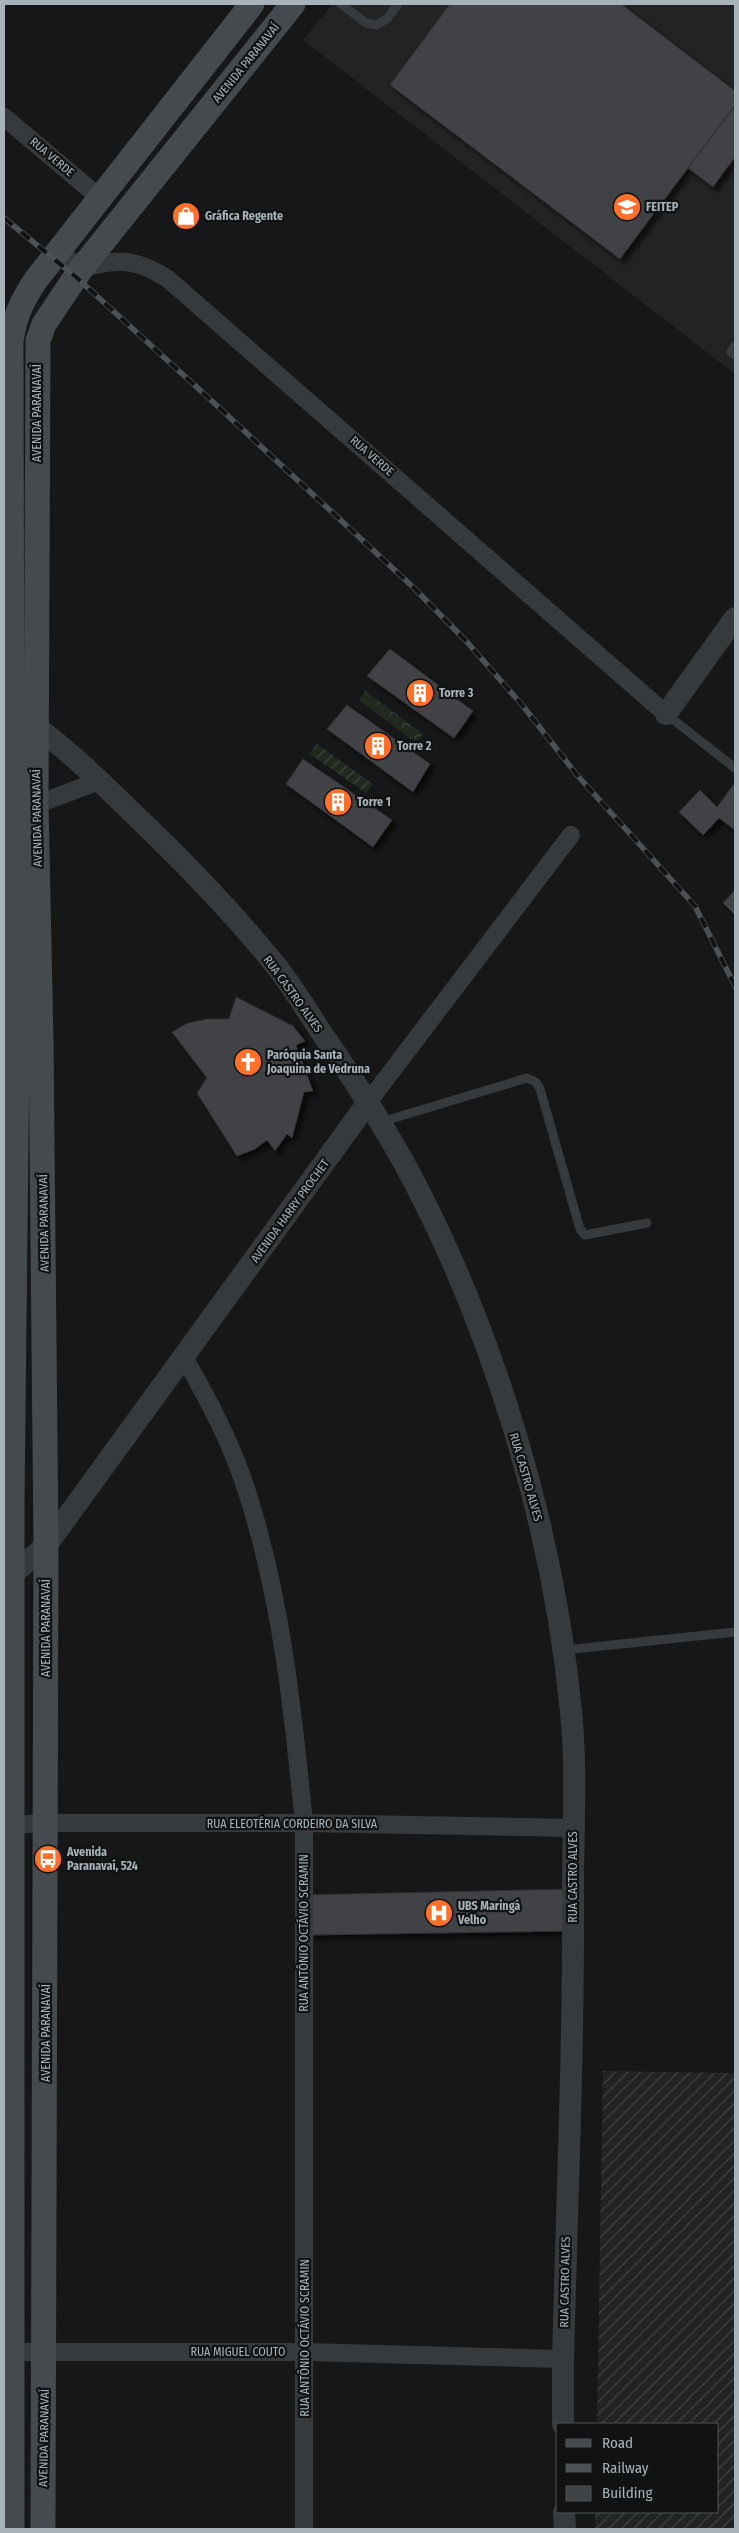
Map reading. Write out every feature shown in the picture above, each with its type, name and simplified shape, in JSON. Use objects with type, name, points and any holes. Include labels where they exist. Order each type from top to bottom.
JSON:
[{"type":"main road","name":"AVENIDA PARANAVAÍ","points":[[12,2529],[8,2352],[11,1825],[8,1578],[10,1052],[8,706],[11,342],[13,322],[19,306],[35,280],[59,252],[252,4]]},
{"type":"main road","name":"AVENIDA PARANAVAÍ","points":[[43,2529],[46,1546],[41,1040],[35,726],[38,341],[44,324],[81,269],[294,4]]},
{"type":"street","name":"RUA VERDE","points":[[4,117],[100,198]]},
{"type":"street","points":[[59,252],[81,269]]},
{"type":"street","name":"RUA VERDE","points":[[81,269],[113,260],[129,262],[154,270],[168,279],[666,714]]},
{"type":"street","points":[[666,714],[735,618]]},
{"type":"street","name":"RUA CASTRO ALVES","points":[[8,706],[35,726],[99,781],[178,856],[273,963],[369,1101],[440,1234],[478,1327],[536,1506],[558,1603],[572,1716],[573,1947],[563,2359],[564,2423]]},
{"type":"street","points":[[8,815],[99,781]]},
{"type":"street","name":"AVENIDA HARRY PROCHET","points":[[8,1578],[46,1546],[369,1101],[571,836]]},
{"type":"street","points":[[10,1052],[41,1040]]},
{"type":"street","points":[[9,1303],[44,1304]]},
{"type":"street","name":"RUA ANTÔNIO OCTÁVIO SCRAMIN","points":[[184,1357],[214,1409],[248,1493],[275,1594],[293,1707],[304,1823],[304,2529]]},
{"type":"street","name":"RUA ELEOTÉRIA CORDEIRO DA SILVA","points":[[11,1825],[45,1823],[304,1823],[573,1828]]},
{"type":"street","name":"RUA MIGUEL COUTO","points":[[8,2352],[305,2352],[563,2359]]},
{"type":"street","points":[[564,2513],[565,2529]]},
{"type":"lane","points":[[341,4],[366,23],[376,25],[387,19],[398,4]]},
{"type":"lane","points":[[735,346],[731,352],[735,355]]},
{"type":"lane","points":[[666,714],[735,768]]},
{"type":"lane","points":[[381,1122],[527,1078],[536,1082],[540,1088],[580,1229],[585,1235],[647,1223]]},
{"type":"lane","points":[[563,1650],[735,1632]]},
{"type":"shaded area","name":"FEITEP","points":[[333,4],[735,4],[735,374],[303,40]]},
{"type":"shaded area","points":[[603,2071],[735,2073],[735,2529],[595,2529],[595,2513],[719,2513],[719,2423],[597,2423]]},
{"type":"green space","points":[[366,691],[423,734],[416,743],[359,700]]},
{"type":"green space","points":[[317,744],[373,784],[366,793],[310,754]]},
{"type":"building","points":[[450,4],[621,4],[735,91],[735,105],[620,259],[390,85]]},
{"type":"building","points":[[734,107],[735,157],[713,187],[688,168]]},
{"type":"building","name":"Torre 3","points":[[390,649],[473,711],[454,738],[367,676]]},
{"type":"building","name":"Torre 2","points":[[347,705],[430,764],[413,792],[327,729]]},
{"type":"building","name":"Torre 1","points":[[303,759],[392,820],[373,847],[286,784]]},
{"type":"building","points":[[735,783],[735,830],[719,818],[703,835],[679,812],[700,790],[717,807]]},
{"type":"building","points":[[735,890],[735,915],[723,903]]},
{"type":"building","name":"Paróquia Santa Joaquina de Vedruna","points":[[236,997],[293,1026],[305,1041],[296,1045],[313,1091],[304,1092],[292,1138],[287,1134],[275,1151],[267,1140],[255,1149],[237,1156],[197,1093],[207,1078],[172,1032],[188,1023],[207,1019],[229,1019]]},
{"type":"building","name":"UBS Maringá Velho","points":[[572,1889],[571,1931],[310,1935],[304,1895]]},
{"type":"railway","points":[[4,218],[76,277],[213,402],[413,587],[467,642],[523,706],[577,775],[695,906],[735,986]]},
{"type":"place","name":"FEITEP","points":[[627,207]]},
{"type":"place","name":"Gráfica Regente","points":[[186,216]]},
{"type":"place","name":"Torre 3","points":[[420,693]]},
{"type":"place","name":"Torre 2","points":[[378,746]]},
{"type":"place","name":"Torre 1","points":[[338,802]]},
{"type":"place","name":"Paróquia Santa Joaquina de Vedruna","points":[[248,1062]]},
{"type":"place","name":"Avenida Paranavaí, 524","points":[[48,1859]]},
{"type":"place","name":"UBS Maringá Velho","points":[[439,1913]]}]
